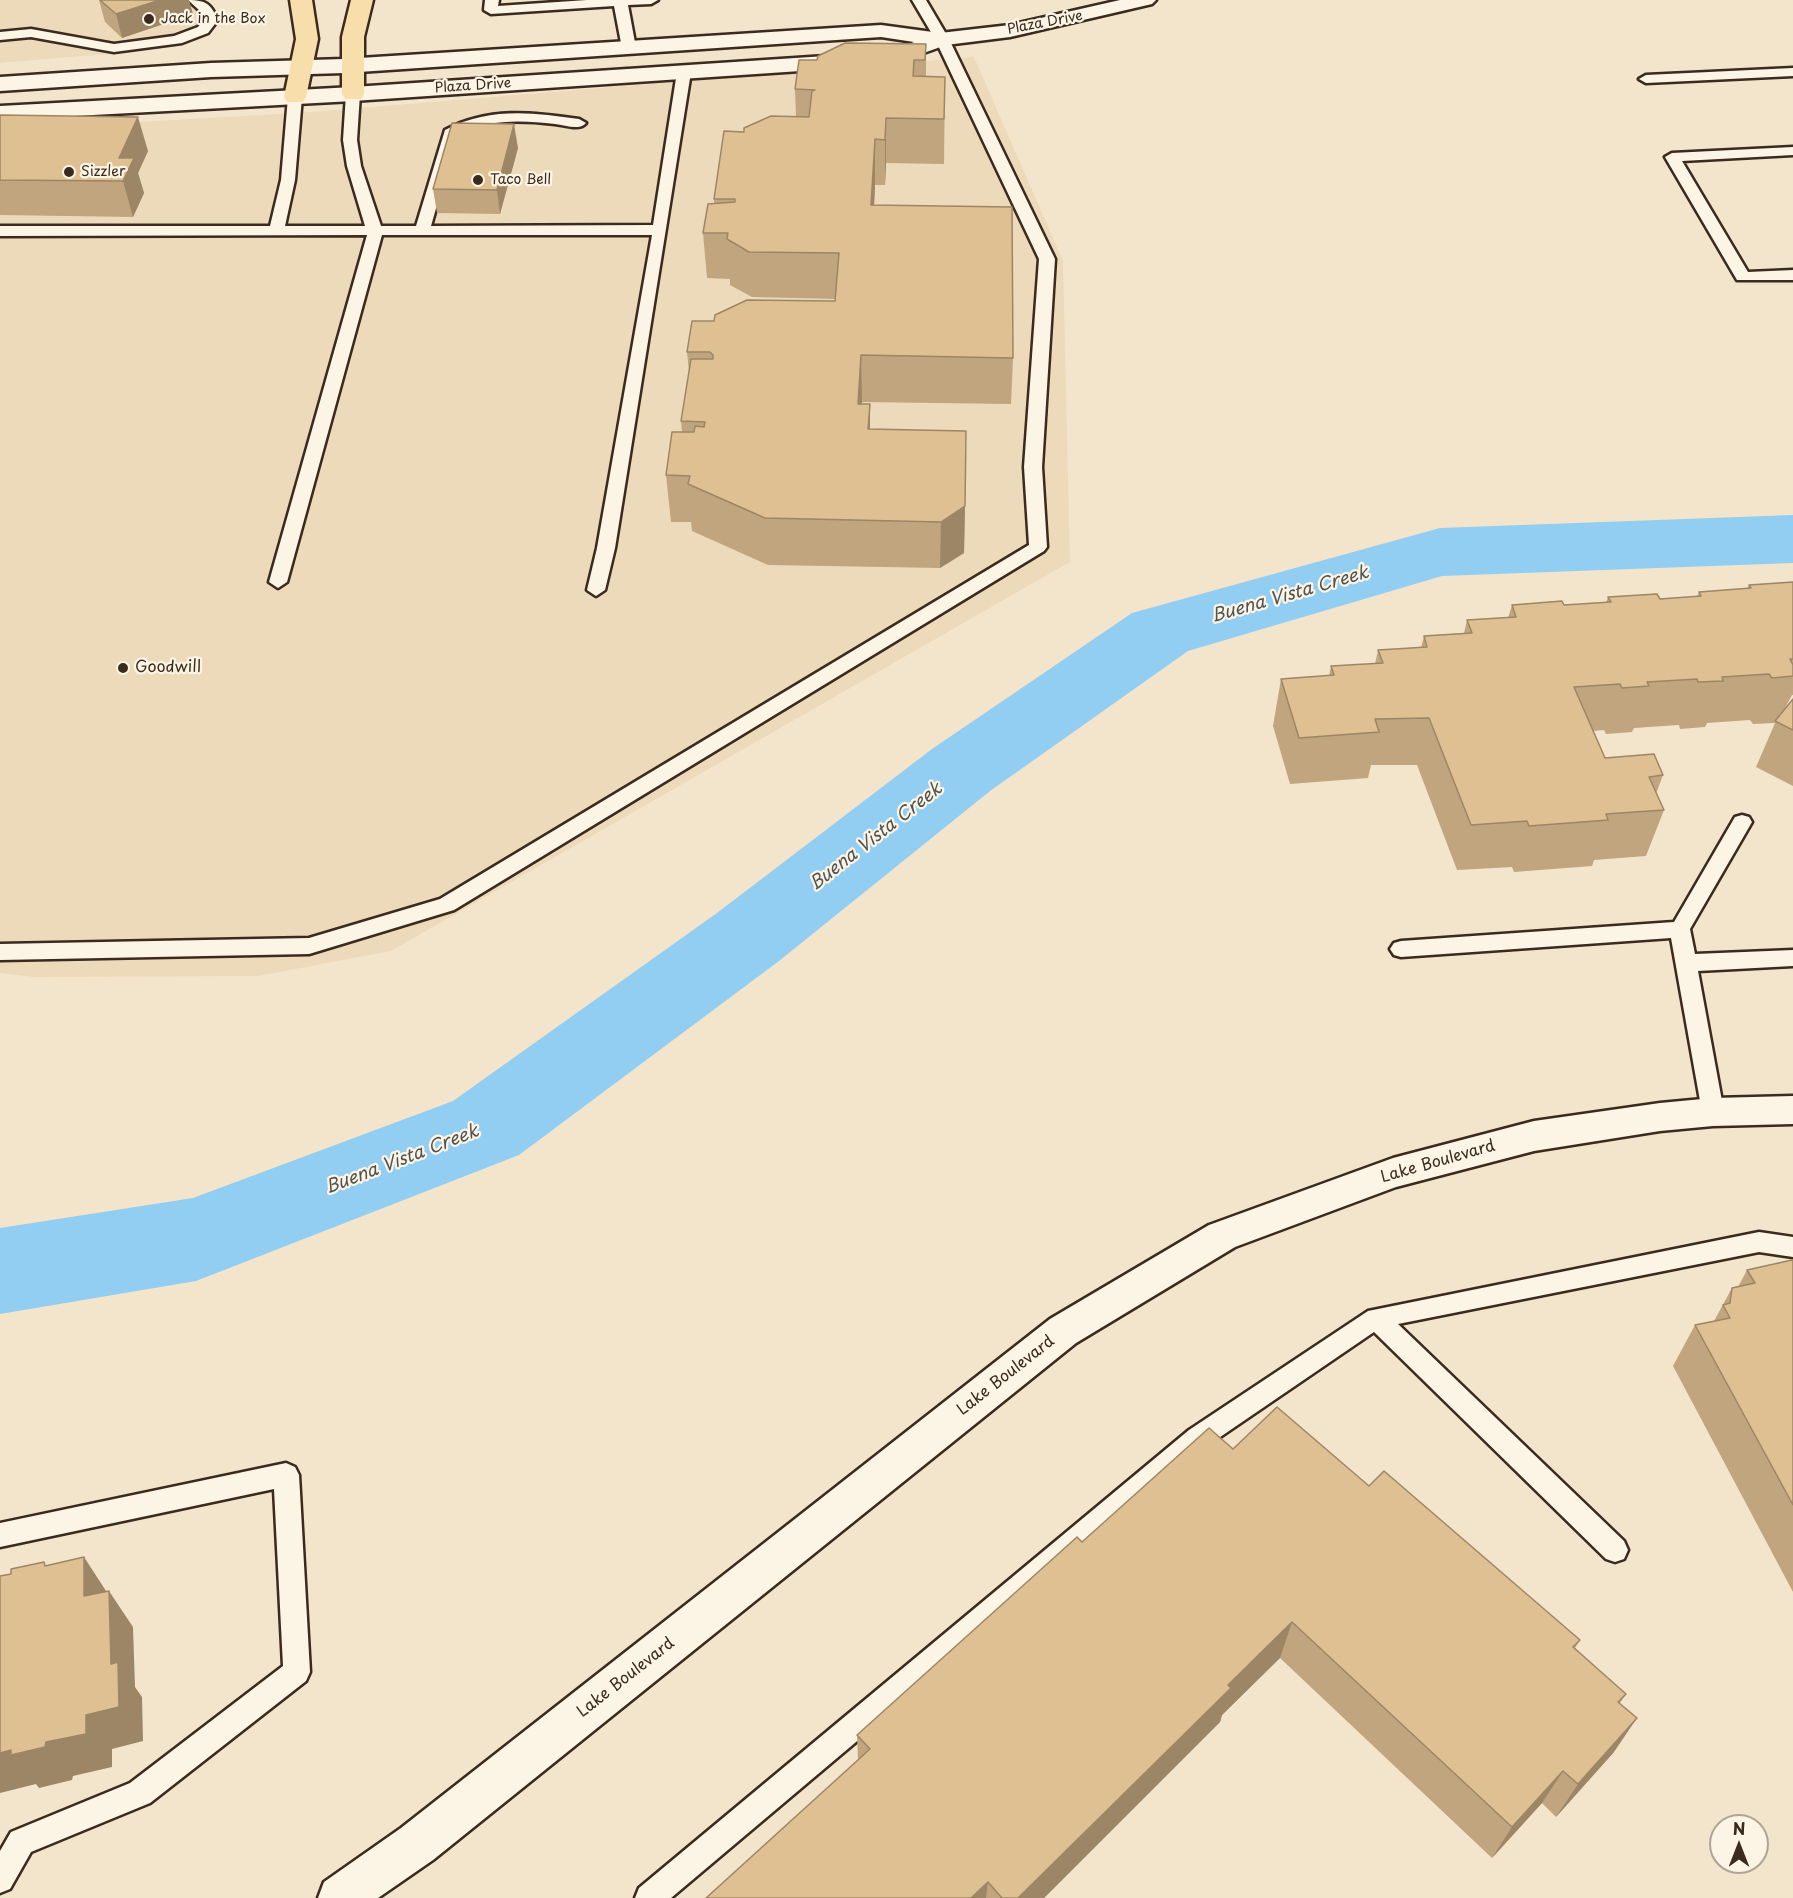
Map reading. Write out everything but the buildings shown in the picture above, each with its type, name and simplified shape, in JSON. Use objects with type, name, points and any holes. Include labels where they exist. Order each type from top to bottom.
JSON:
[{"type":"highway","points":[[295,97],[307,39],[301,0]]},
{"type":"highway","points":[[353,94],[351,65],[353,37],[362,0]]},
{"type":"main road","name":"Plaza Drive","points":[[0,113],[206,100],[353,94],[890,58],[942,39],[1045,24],[1145,0]]},
{"type":"main road","name":"Plaza Drive","points":[[0,84],[881,32],[942,39]]},
{"type":"main road","name":"Lake Boulevard","points":[[340,1898],[409,1849],[1063,1331],[1222,1236],[1392,1173],[1534,1136],[1660,1116],[1793,1110]]},
{"type":"lane","points":[[0,36],[31,33],[114,48],[177,39],[203,30],[211,20],[206,9],[195,0]]},
{"type":"lane","points":[[492,0],[491,10],[651,0]]},
{"type":"lane","points":[[0,952],[309,946],[447,905],[1038,547],[1033,467],[1047,259],[942,39],[919,0]]},
{"type":"lane","points":[[620,1],[629,48]]},
{"type":"lane","points":[[596,590],[606,548],[660,230],[684,72]]},
{"type":"lane","points":[[1646,79],[1793,72]]},
{"type":"lane","points":[[278,582],[375,232],[354,166],[350,140],[353,94]]},
{"type":"lane","points":[[276,232],[288,180],[295,97]]},
{"type":"lane","points":[[422,232],[450,133],[464,124],[485,119],[541,118],[579,123]]},
{"type":"lane","points":[[1793,151],[1672,157],[1743,277],[1793,275]]},
{"type":"lane","points":[[0,231],[660,230]]},
{"type":"lane","points":[[1713,1112],[1680,929],[1742,822]]},
{"type":"lane","points":[[1401,949],[1680,929]]},
{"type":"lane","points":[[1686,963],[1793,958]]},
{"type":"lane","points":[[649,1898],[1198,1438],[1376,1318],[1759,1242],[1793,1247]]},
{"type":"lane","points":[[1376,1318],[1615,1550]]},
{"type":"lane","points":[[0,1535],[286,1475],[297,1672],[140,1793],[21,1842],[0,1879]]},
{"type":"shaded area","points":[[0,0],[205,0],[221,15],[209,33],[196,39],[104,54],[0,63]]},
{"type":"shaded area","points":[[974,57],[1063,261],[1070,562],[391,951],[258,976],[34,977],[0,973],[0,130],[311,112]]},
{"type":"waterway","name":"Buena Vista Creek","points":[[0,1271],[196,1239],[486,1128],[748,937],[961,770],[1160,632],[1440,552],[1793,539]]},
{"type":"place","name":"Jack in the Box","points":[[149,19]]},
{"type":"place","name":"Sizzler","points":[[69,172]]},
{"type":"place","name":"Taco Bell","points":[[478,180]]},
{"type":"place","name":"Goodwill","points":[[123,668]]}]
